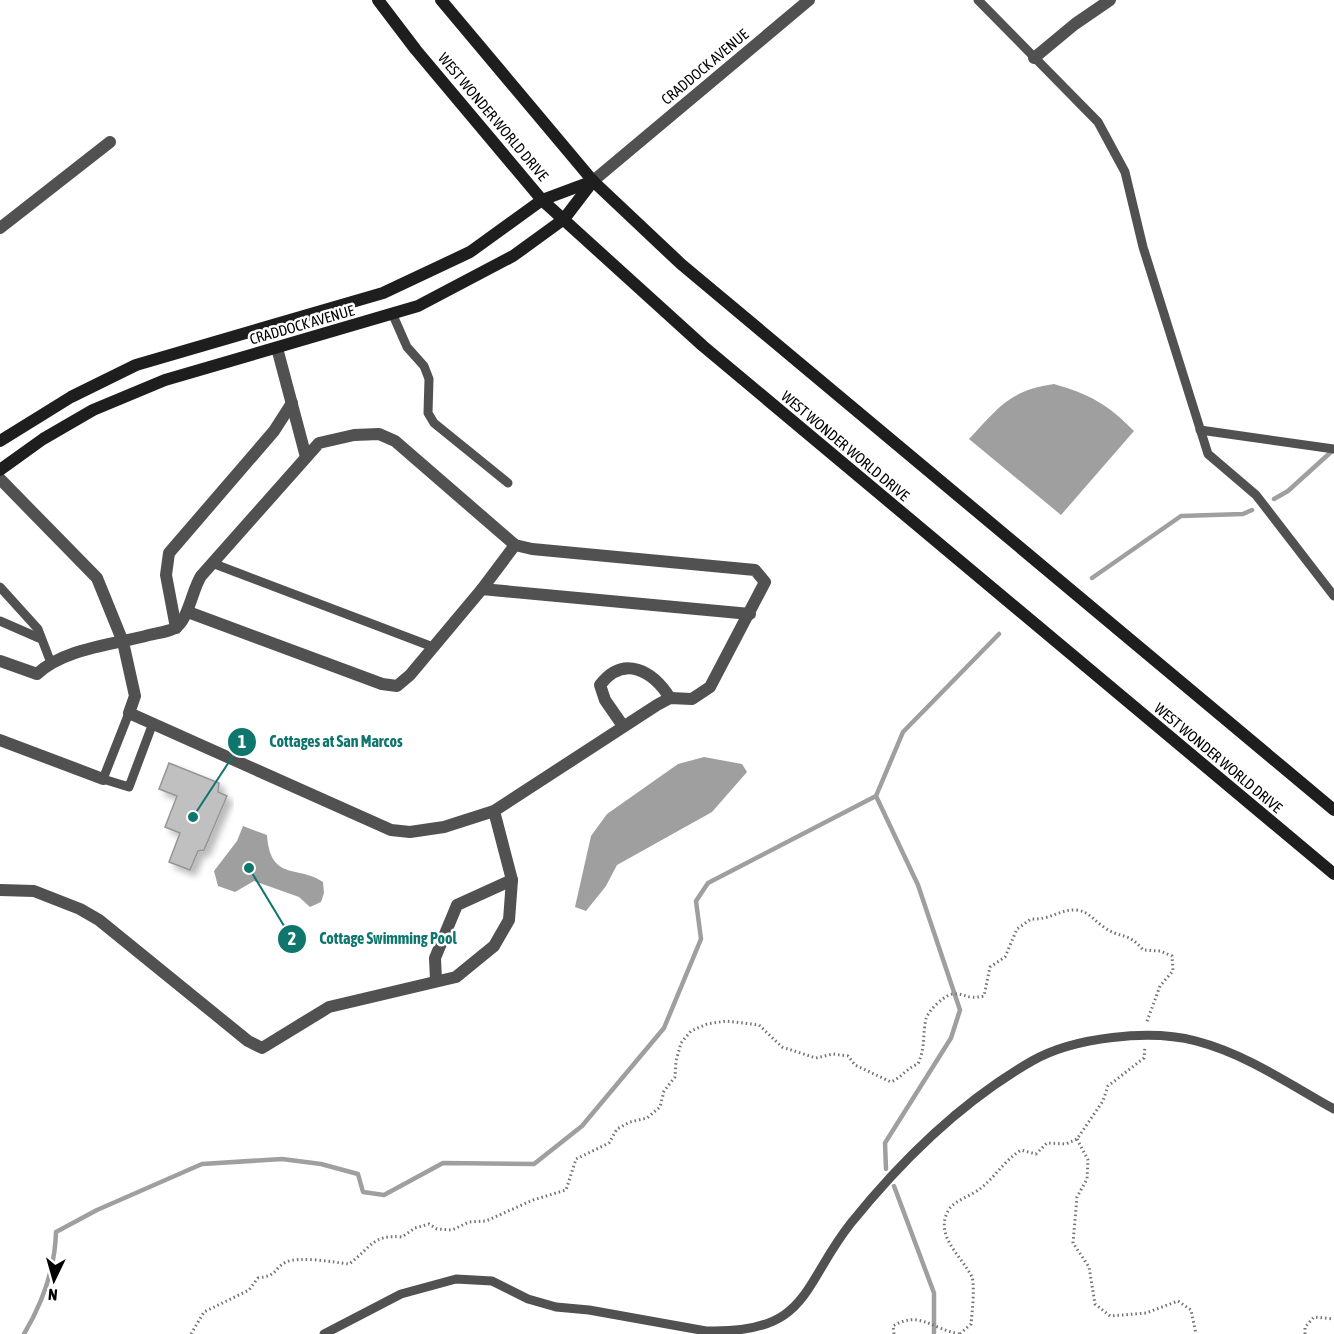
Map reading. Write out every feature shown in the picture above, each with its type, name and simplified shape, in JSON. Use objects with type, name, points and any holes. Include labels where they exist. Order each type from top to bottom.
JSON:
[{"type":"main road","name":"WEST WONDER WORLD DRIVE","points":[[378,0],[416,50],[542,200],[703,346],[1334,874]]},
{"type":"main road","points":[[441,0],[593,181],[681,264],[1334,810]]},
{"type":"main road","name":"CRADDOCK AVENUE","points":[[0,441],[71,397],[136,365],[383,293],[470,252],[542,200],[593,181]]},
{"type":"main road","name":"CRADDOCK AVENUE","points":[[0,470],[43,439],[103,406],[165,380],[418,306],[513,256],[564,219],[593,181]]},
{"type":"street","name":"CRADDOCK AVENUE","points":[[593,181],[809,0]]},
{"type":"street","points":[[1034,58],[1075,24],[1110,0]]},
{"type":"street","points":[[0,228],[110,142]]},
{"type":"street","points":[[277,348],[306,457]]},
{"type":"street","points":[[176,628],[166,576],[169,553],[274,431],[292,403]]},
{"type":"street","points":[[0,479],[97,578],[123,642],[135,696],[129,713],[391,830],[410,832],[444,827],[494,811],[623,726],[670,699],[692,699],[710,687],[750,615],[765,582],[754,570],[532,549],[515,545],[395,441],[379,434],[354,435],[319,443],[306,457],[212,563],[192,590],[188,612],[176,628],[123,642],[60,658],[37,674],[0,661]]},
{"type":"street","points":[[188,612],[382,684],[397,686],[482,589],[515,545]]},
{"type":"street","points":[[482,589],[750,615]]},
{"type":"street","points":[[623,726],[604,700],[600,684],[610,673],[624,669],[645,671],[660,683],[670,699]]},
{"type":"street","points":[[0,740],[103,779]]},
{"type":"street","points":[[0,890],[34,891],[80,909],[99,920],[248,1041],[262,1048],[329,1007],[456,977],[494,945],[509,920],[512,880],[494,811]]},
{"type":"street","points":[[436,980],[435,958],[457,905],[512,880]]},
{"type":"lane","points":[[978,0],[1098,122],[1125,172],[1143,247],[1208,454],[1256,495],[1334,596]]},
{"type":"lane","points":[[392,313],[407,347],[424,366],[429,378],[428,413],[434,423],[508,483]]},
{"type":"lane","points":[[1200,430],[1334,449]]},
{"type":"lane","points":[[212,563],[433,647]]},
{"type":"lane","points":[[0,587],[38,629],[39,638],[51,663]]},
{"type":"lane","points":[[0,621],[39,638]]},
{"type":"lane","points":[[129,713],[103,779],[129,787],[153,723]]},
{"type":"lane","points":[[324,1334],[401,1294],[456,1279],[492,1281],[528,1299],[556,1307],[589,1310],[725,1334],[774,1328],[791,1317],[809,1294],[849,1225],[944,1123],[1033,1060],[1067,1046],[1145,1036],[1194,1041],[1228,1051],[1334,1109]]},
{"type":"path","points":[[191,1334],[204,1312],[249,1290],[258,1278],[274,1275],[285,1263],[300,1259],[349,1264],[373,1241],[386,1236],[402,1237],[415,1228],[429,1224],[436,1229],[452,1230],[469,1222],[486,1221],[534,1200],[566,1190],[576,1159],[609,1143],[617,1130],[630,1122],[648,1118],[660,1107],[664,1091],[675,1077],[681,1043],[692,1031],[707,1024],[726,1021],[759,1025],[782,1047],[816,1058],[833,1054],[848,1056],[864,1071],[891,1082],[902,1077],[909,1067],[918,1065],[924,1050],[926,1017],[946,996],[954,994],[969,999],[984,996],[990,966],[1005,957],[1017,929],[1031,919],[1047,920],[1062,912],[1077,910],[1094,917],[1104,928],[1133,938],[1143,950],[1160,951],[1172,956],[1173,971],[1157,993],[1145,1036],[1144,1058],[1108,1086],[1104,1101],[1077,1139],[1066,1144],[1047,1143],[1035,1154],[1021,1149],[1008,1159],[979,1190],[951,1205],[944,1218],[943,1231],[956,1256],[973,1279],[971,1324],[960,1334],[934,1328],[922,1319],[905,1318],[893,1326],[894,1334]]},
{"type":"path","points":[[1077,1139],[1088,1160],[1087,1179],[1077,1197],[1073,1243],[1089,1267],[1095,1304],[1110,1316],[1146,1313],[1178,1301],[1191,1310],[1196,1334]]},
{"type":"path","points":[[1305,1334],[1305,1327],[1314,1317],[1334,1319]]},
{"type":"shaded area","points":[[1054,384],[1097,401],[1134,431],[1061,515],[969,439],[997,410],[1015,396]]},
{"type":"shaded area","points":[[704,757],[742,764],[747,772],[712,812],[617,865],[606,886],[586,911],[575,907],[591,836],[607,814],[678,764]]},
{"type":"shaded area","points":[[243,826],[267,835],[269,850],[280,866],[323,882],[324,893],[321,902],[310,907],[299,897],[254,881],[235,892],[218,886],[214,871],[237,841]]},
{"type":"building","points":[[169,763],[219,783],[218,792],[227,796],[204,850],[198,851],[190,870],[169,862],[180,833],[165,827],[177,796],[159,789]]},
{"type":"waterway","points":[[1274,499],[1288,491],[1331,452]]},
{"type":"waterway","points":[[1092,578],[1181,516],[1243,514],[1252,510]]},
{"type":"waterway","points":[[24,1334],[47,1285],[56,1232],[97,1210],[202,1164],[282,1159],[321,1164],[358,1174],[363,1192],[384,1195],[443,1163],[534,1164],[582,1126],[664,1028],[701,939],[696,901],[708,883],[876,796],[903,732],[999,634]]},
{"type":"waterway","points":[[876,796],[918,885],[960,1010],[951,1038],[885,1143],[886,1169]]},
{"type":"waterway","points":[[894,1186],[934,1293],[934,1334]]},
{"type":"place","name":"Cottages at San Marcos","points":[[193,817]]},
{"type":"place","name":"Cottage Swimming Pool","points":[[249,868]]}]
